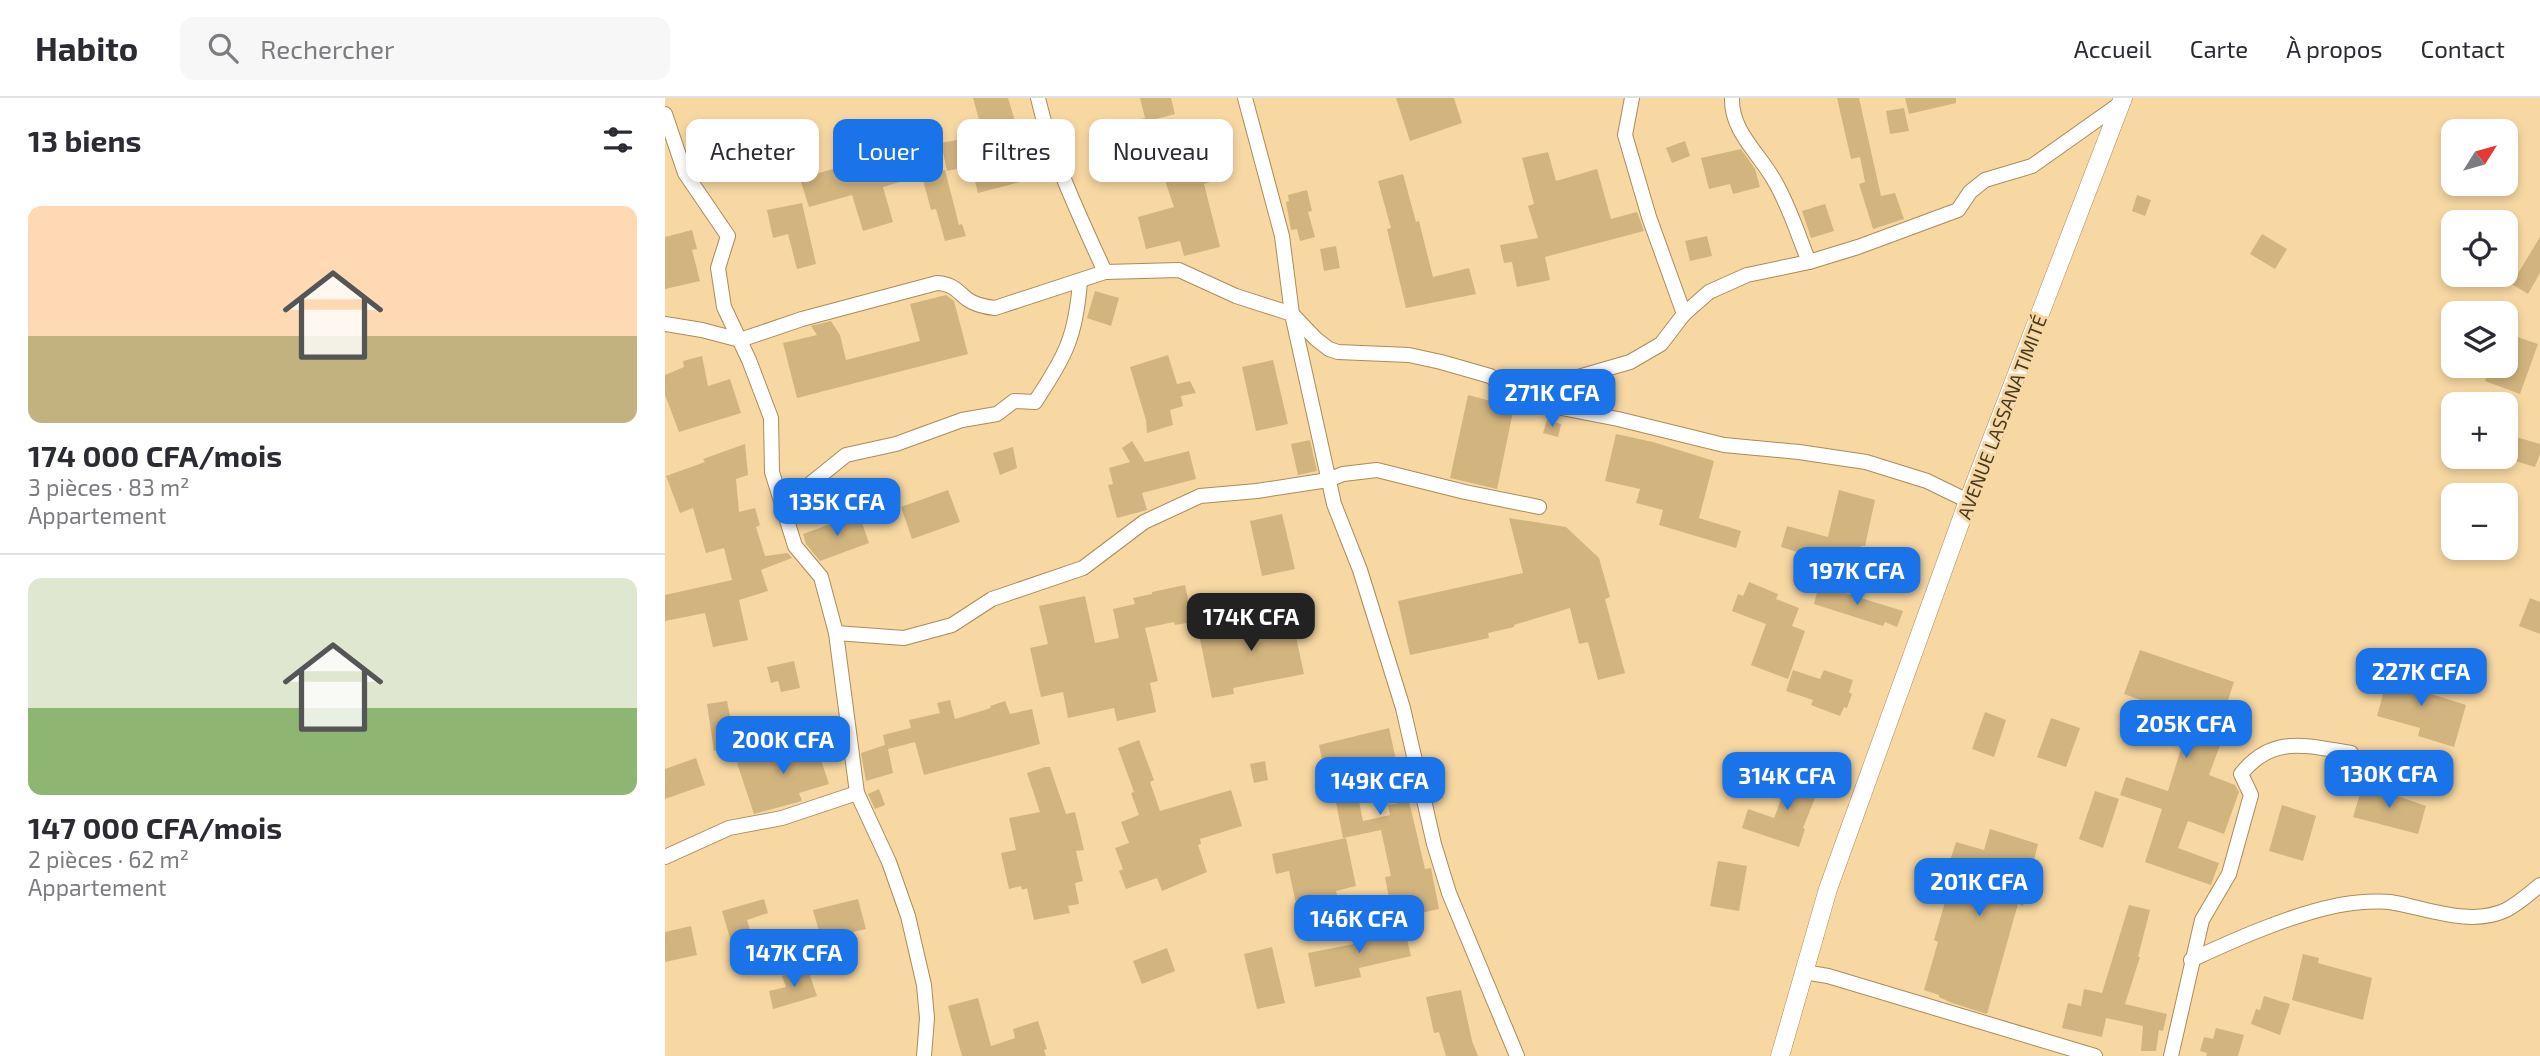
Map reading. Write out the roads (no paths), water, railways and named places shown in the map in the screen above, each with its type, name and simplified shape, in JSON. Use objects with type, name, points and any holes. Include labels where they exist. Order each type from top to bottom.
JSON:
[{"type":"street","points":[[1038,98],[1067,188],[1105,272]]},
{"type":"street","points":[[1245,98],[1282,236],[1292,314],[1312,394],[1334,503],[1360,570],[1403,708],[1434,844],[1449,892],[1517,1056]]},
{"type":"street","points":[[1632,98],[1625,135],[1649,216],[1684,314]]},
{"type":"street","points":[[1732,98],[1731,112],[1735,124],[1775,182],[1809,262]]},
{"type":"street","points":[[1516,395],[1630,362],[1661,344],[1684,314],[1709,292],[1747,275],[1809,262],[1858,247],[1958,210],[1970,192],[1985,180],[2032,166],[2122,101]]},
{"type":"street","name":"AVENUE LASSANA TIMITÉ","points":[[1780,1056],[1828,889],[1968,501],[2122,101]]},
{"type":"street","points":[[665,114],[685,173],[728,236],[718,268],[724,307],[771,418],[772,472],[795,546],[821,577],[836,633],[857,793],[908,916],[924,985],[927,1018],[924,1056]]},
{"type":"street","points":[[665,324],[740,340],[802,318],[937,283],[954,286],[968,299],[981,306],[995,308],[1105,272],[1179,270],[1236,296],[1292,314],[1315,339],[1329,349],[1352,353],[1409,355],[1479,371],[1503,384],[1516,395],[1536,403],[1618,418],[1724,445],[1865,462],[1927,481],[1968,501]]},
{"type":"street","points":[[784,505],[846,455],[896,444],[962,420],[997,414],[1014,401],[1035,402],[1068,348],[1078,316],[1080,281]]},
{"type":"street","points":[[836,633],[904,638],[951,625],[992,599],[1083,568],[1144,522],[1200,496],[1257,491],[1377,470],[1539,507]]},
{"type":"street","points":[[2171,1056],[2202,920],[2229,874],[2251,795],[2241,774],[2259,755],[2281,746],[2301,745],[2351,753]]},
{"type":"street","points":[[665,857],[729,828],[782,818],[857,793]]},
{"type":"street","points":[[2191,960],[2319,909],[2353,903],[2386,902],[2470,918],[2506,910],[2540,885]]},
{"type":"street","points":[[1804,972],[1828,976],[2095,1056]]}]
